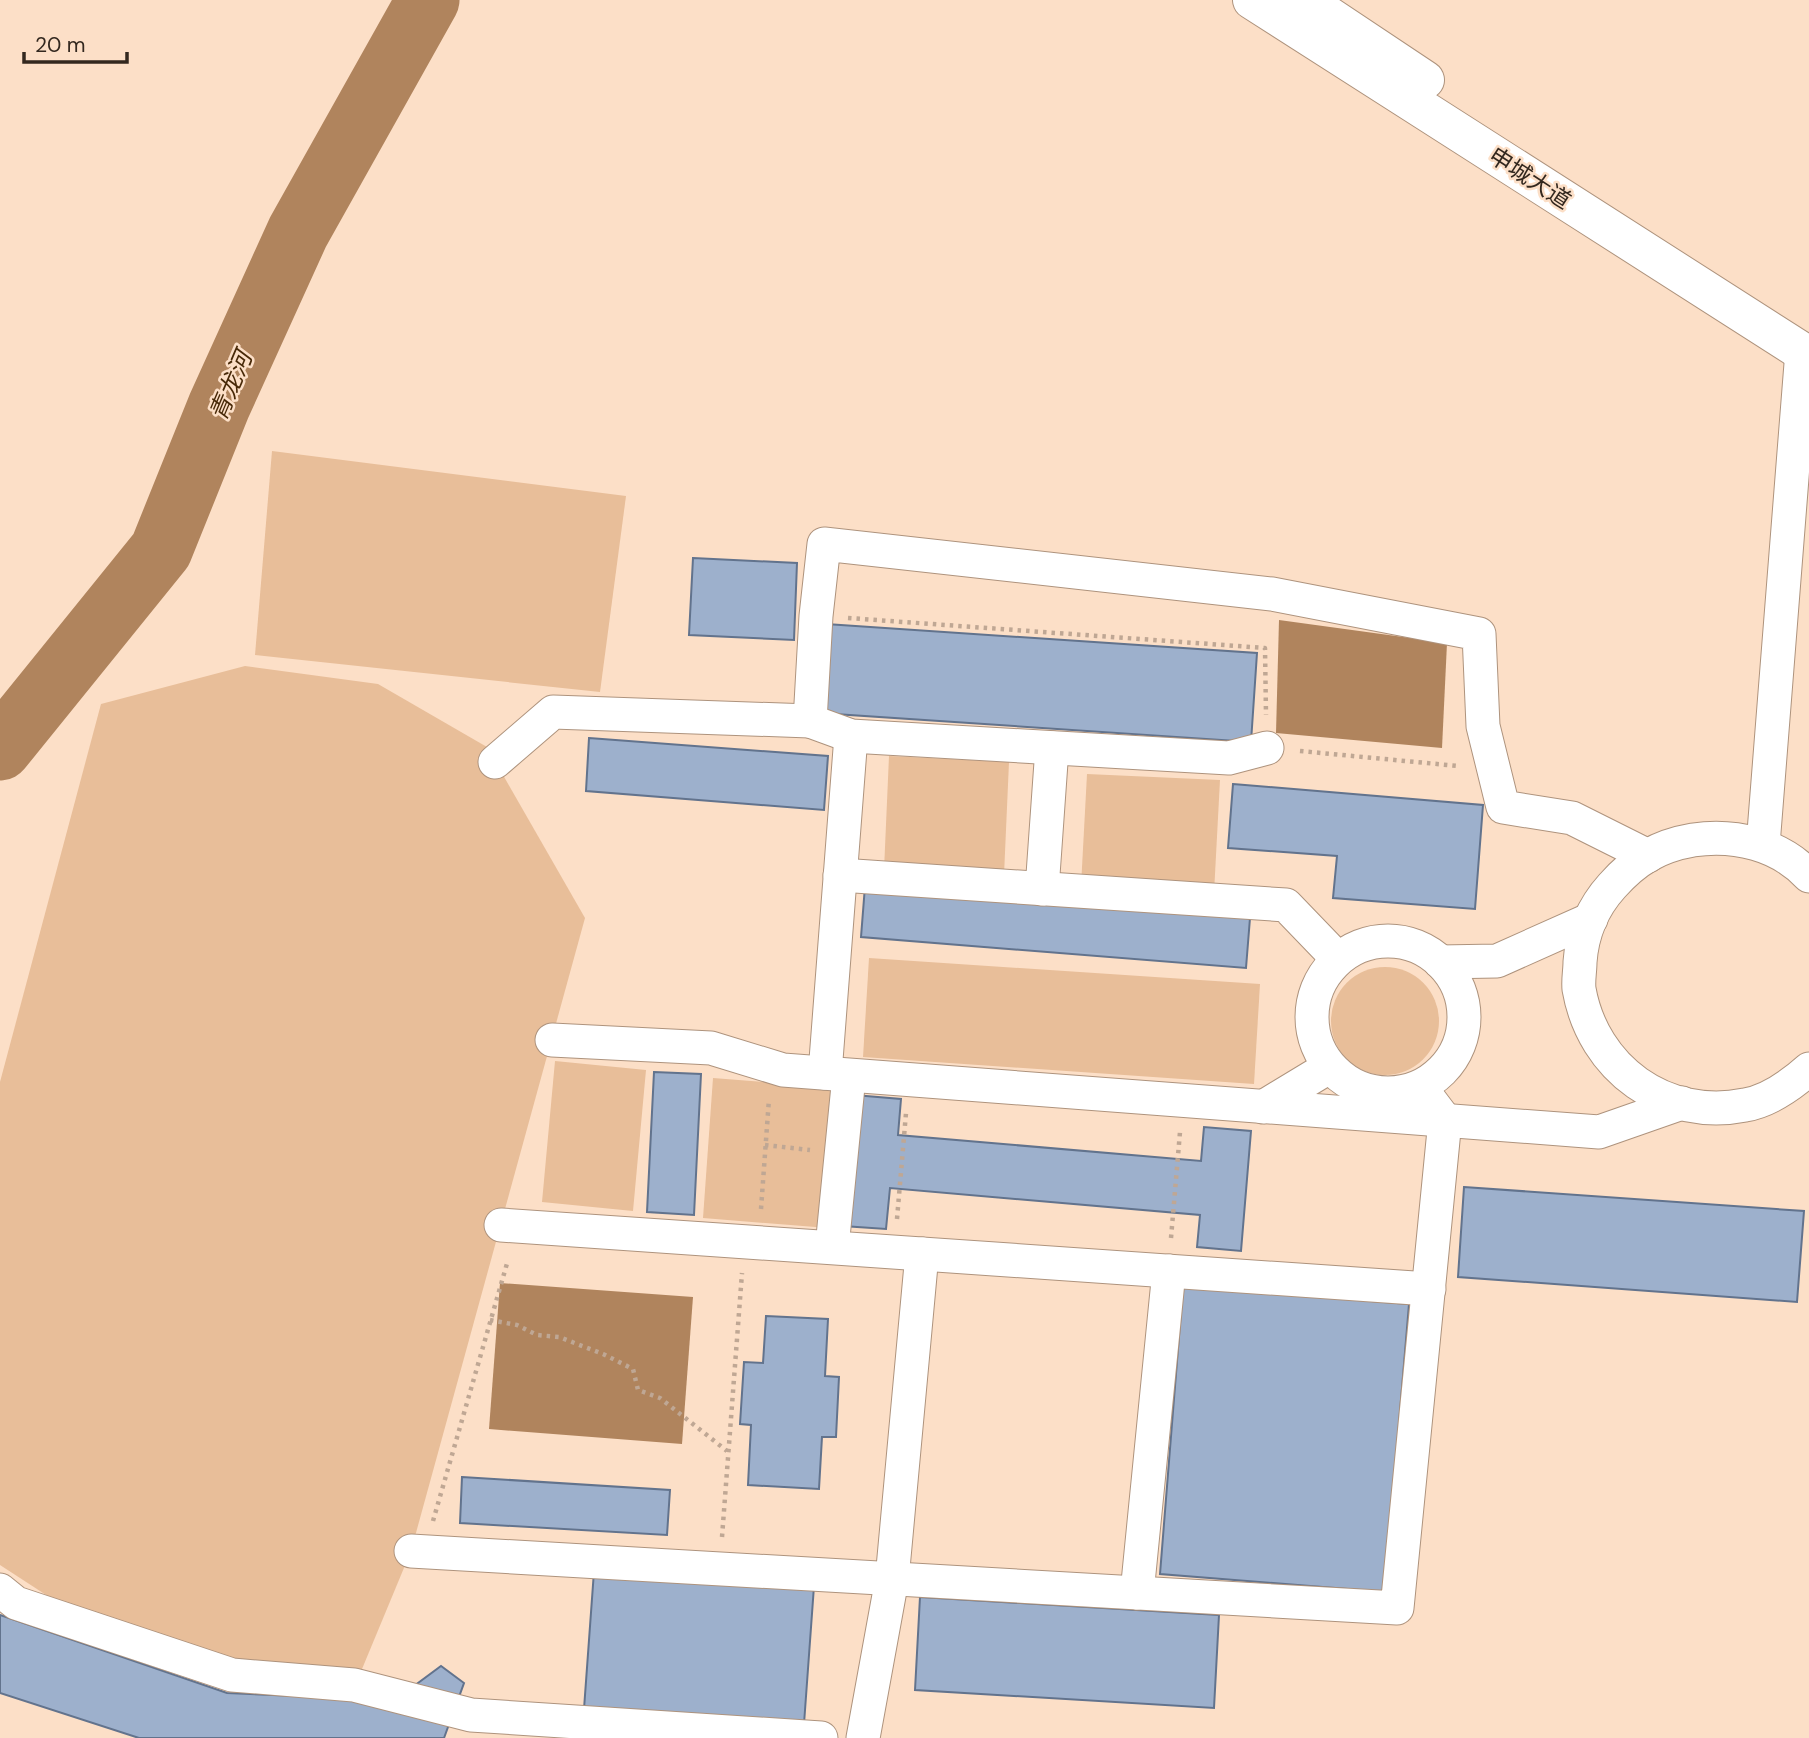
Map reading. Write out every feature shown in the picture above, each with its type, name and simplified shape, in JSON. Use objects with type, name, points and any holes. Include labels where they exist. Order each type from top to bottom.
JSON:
[{"type":"main road","name":"申城大道","points":[[1252,0],[1807,347]]},
{"type":"main road","points":[[1305,0],[1807,347]]},
{"type":"street","points":[[1763,845],[1807,347]]},
{"type":"street","points":[[810,721],[816,615],[824,544],[1272,594],[1479,634],[1483,726],[1503,807],[1572,818],[1648,856]]},
{"type":"street","points":[[495,762],[553,712],[810,721],[851,736],[1229,758],[1267,747]]},
{"type":"street","points":[[832,1247],[841,1153],[837,1074],[840,875],[851,736]]},
{"type":"street","points":[[1042,889],[1052,748]]},
{"type":"street","points":[[1809,876],[1799,865],[1763,845],[1717,836],[1672,844],[1631,865],[1600,899],[1582,941],[1579,987],[1591,1031],[1618,1069],[1656,1095],[1700,1108],[1746,1105],[1789,1087],[1809,1069]]},
{"type":"street","points":[[840,875],[1286,905],[1338,959]]},
{"type":"street","points":[[1440,962],[1497,961],[1591,919]]},
{"type":"street","points":[[1382,941],[1408,943],[1440,962],[1451,974],[1462,998],[1465,1024],[1457,1050],[1442,1072],[1420,1087],[1394,1094],[1370,1092],[1348,1083],[1329,1067],[1316,1047],[1311,1023],[1312,999],[1322,977],[1338,959],[1358,946],[1382,941]]},
{"type":"street","points":[[552,1040],[711,1048],[783,1070],[1599,1132],[1682,1103]]},
{"type":"street","points":[[1263,1107],[1329,1067]]},
{"type":"street","points":[[417,1552],[1397,1608],[1445,1121],[1420,1087]]},
{"type":"street","points":[[510,1225],[1429,1289]]},
{"type":"street","points":[[863,1738],[892,1578],[908,1253]]},
{"type":"street","points":[[1138,1592],[1168,1271]]},
{"type":"street","points":[[0,1590],[16,1603],[232,1675],[354,1685],[471,1715],[821,1738]]},
{"type":"path","points":[[816,615],[1265,648],[1267,747],[1494,769]]},
{"type":"path","points":[[720,1569],[728,1451],[751,1242],[765,1145],[771,1067]]},
{"type":"path","points":[[908,1253],[909,1080]]},
{"type":"path","points":[[1168,1271],[1182,1101]]},
{"type":"path","points":[[765,1145],[841,1153]]},
{"type":"path","points":[[417,1552],[490,1320],[510,1225]]},
{"type":"path","points":[[490,1320],[517,1325],[537,1335],[559,1337],[633,1369],[638,1390],[660,1398],[728,1451]]},
{"type":"shaded area","points":[[272,451],[626,496],[600,692],[255,655]]},
{"type":"shaded area","points":[[1279,620],[1447,643],[1442,748],[1276,733]]},
{"type":"shaded area","points":[[245,666],[378,684],[487,747],[585,918],[411,1551],[362,1669],[233,1659],[60,1604],[0,1565],[0,1082],[101,704]]},
{"type":"shaded area","points":[[889,756],[1009,762],[1004,875],[884,870]]},
{"type":"shaded area","points":[[1087,774],[1220,780],[1214,893],[1081,886]]},
{"type":"shaded area","points":[[869,958],[1260,984],[1254,1084],[863,1057]]},
{"type":"shaded area","points":[[1385,967],[1406,971],[1423,983],[1435,1000],[1439,1021],[1435,1042],[1423,1059],[1406,1071],[1385,1075],[1364,1071],[1347,1059],[1335,1042],[1331,1021],[1335,1000],[1347,983],[1364,971]]},
{"type":"shaded area","points":[[555,1061],[646,1070],[633,1211],[542,1202]]},
{"type":"shaded area","points":[[713,1078],[838,1088],[828,1228],[703,1218]]},
{"type":"shaded area","points":[[500,1283],[693,1297],[682,1444],[489,1429]]},
{"type":"building","points":[[693,558],[797,563],[794,640],[689,635]]},
{"type":"building","points":[[826,624],[1257,653],[1251,742],[820,713]]},
{"type":"building","points":[[589,738],[828,756],[824,810],[586,791]]},
{"type":"building","points":[[1233,784],[1483,805],[1475,909],[1333,898],[1337,856],[1228,848]]},
{"type":"building","points":[[865,886],[1250,918],[1246,968],[861,937]]},
{"type":"building","points":[[654,1072],[701,1074],[694,1215],[647,1212]]},
{"type":"building","points":[[854,1095],[901,1099],[898,1135],[1201,1161],[1204,1127],[1251,1131],[1241,1251],[1197,1247],[1200,1215],[890,1188],[886,1229],[843,1226]]},
{"type":"building","points":[[1464,1187],[1804,1211],[1797,1302],[1458,1277]]},
{"type":"building","points":[[1183,1286],[1409,1304],[1385,1592],[1160,1574]]},
{"type":"building","points":[[766,1316],[828,1319],[825,1376],[839,1377],[836,1437],[822,1437],[819,1489],[748,1485],[751,1425],[740,1424],[744,1362],[763,1363]]},
{"type":"building","points":[[462,1477],[670,1490],[667,1535],[460,1523]]},
{"type":"building","points":[[594,1571],[814,1586],[804,1724],[584,1709]]},
{"type":"building","points":[[920,1597],[1219,1615],[1214,1708],[915,1690]]},
{"type":"building","points":[[0,1615],[227,1693],[395,1700],[441,1666],[464,1683],[444,1738],[139,1738],[0,1693]]},
{"type":"waterway","name":"青龙河","points":[[0,749],[161,550],[219,406],[298,232],[428,0]]}]
